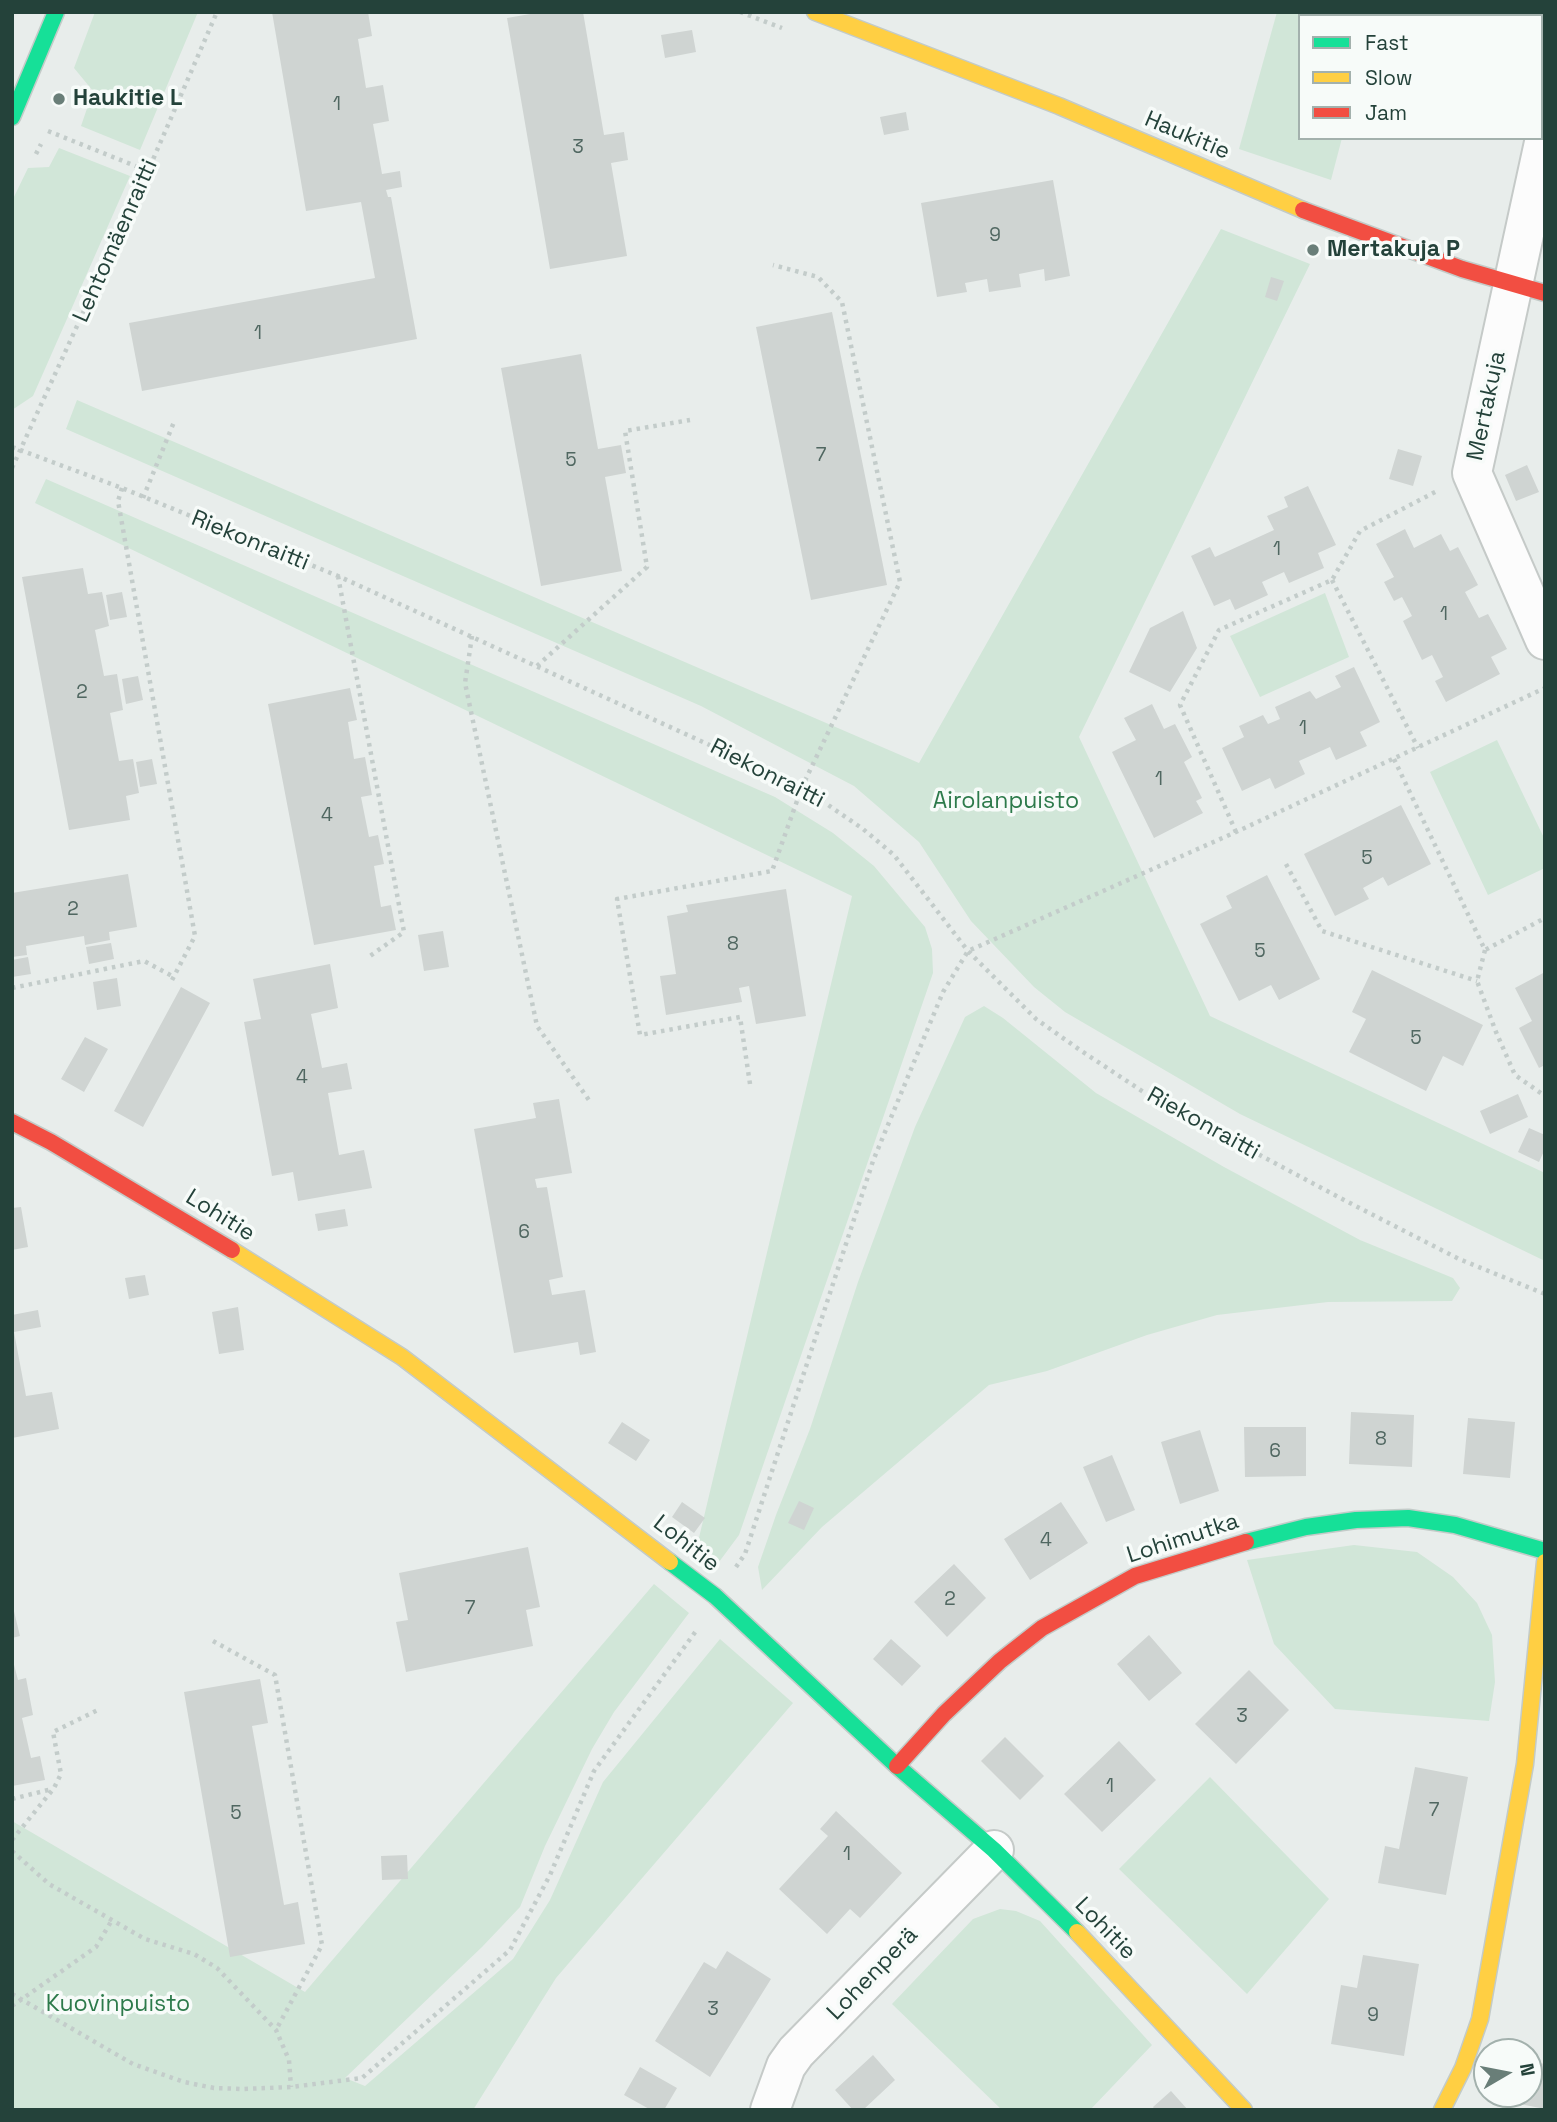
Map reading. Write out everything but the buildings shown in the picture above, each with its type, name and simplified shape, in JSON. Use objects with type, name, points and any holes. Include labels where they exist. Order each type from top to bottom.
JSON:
[{"type":"street","points":[[12,117],[55,12]]},
{"type":"street","name":"Haukitie","points":[[815,12],[1059,106],[1325,220],[1393,246],[1530,289]]},
{"type":"street","name":"Mertakuja","points":[[1545,138],[1537,168],[1530,289],[1472,473],[1545,640]]},
{"type":"street","name":"Lohitie","points":[[12,1122],[188,1222],[402,1357],[716,1596],[897,1766],[994,1850],[1083,1938],[1244,2110]]},
{"type":"street","name":"Lohimutka","points":[[897,1766],[944,1714],[1000,1661],[1042,1628],[1089,1600],[1147,1573],[1216,1550],[1306,1527],[1356,1520],[1408,1518],[1455,1525],[1545,1551]]},
{"type":"street","points":[[1442,2110],[1463,2068],[1480,2019],[1525,1765],[1545,1562]]},
{"type":"street","name":"Lohenperä","points":[[770,2110],[786,2066],[796,2052],[994,1850]]},
{"type":"path","name":"Lehtomäenraitti","points":[[12,468],[148,171],[217,12]]},
{"type":"path","points":[[52,120],[48,131],[148,171]]},
{"type":"path","points":[[750,1084],[740,1017],[640,1035],[617,900],[772,871],[802,787],[900,582],[842,302],[818,277],[774,265]]},
{"type":"path","points":[[537,666],[647,567],[625,431],[690,420]]},
{"type":"path","points":[[143,498],[174,422]]},
{"type":"path","name":"Riekonraitti","points":[[12,447],[122,488],[338,576],[802,787],[852,821],[894,855],[968,951],[1036,1019],[1151,1097],[1459,1259],[1545,1294]]},
{"type":"path","points":[[1236,832],[1180,705],[1219,630],[1332,580],[1360,531],[1472,473]]},
{"type":"path","points":[[12,988],[144,961],[172,979],[195,936],[118,502],[122,488]]},
{"type":"path","points":[[338,576],[404,932],[370,956]]},
{"type":"path","points":[[1332,580],[1419,748]]},
{"type":"path","points":[[472,636],[465,683],[537,1026],[591,1104]]},
{"type":"path","points":[[12,1994],[133,2064],[184,2082],[215,2088],[291,2087],[362,2078],[510,1950],[550,1875],[594,1771],[706,1616],[716,1596],[745,1554],[873,1161],[943,992],[968,951],[1236,832],[1545,688]]},
{"type":"path","points":[[1394,759],[1485,950],[1478,981],[1515,1075],[1545,1096]]},
{"type":"path","points":[[1286,864],[1322,931],[1478,981]]},
{"type":"path","points":[[1485,950],[1545,918]]},
{"type":"path","points":[[213,1641],[275,1675],[322,1945],[276,2030]]},
{"type":"path","points":[[12,1840],[54,1788],[61,1774],[53,1732],[98,1710]]},
{"type":"path","points":[[12,1799],[54,1788]]},
{"type":"path","points":[[12,1851],[49,1884],[145,1939],[194,1954],[217,1968],[276,2030],[289,2060],[291,2087]]},
{"type":"path","points":[[12,2006],[96,1947],[112,1920]]},
{"type":"green space","points":[[95,12],[198,12],[140,150],[81,126],[93,91],[74,68]]},
{"type":"green space","points":[[1277,12],[1375,12],[1298,14],[1298,140],[1341,140],[1331,180],[1239,149]]},
{"type":"green space","points":[[59,148],[130,176],[33,396],[12,410],[12,201],[28,168],[49,167]]},
{"type":"green space","name":"Airolanpuisto","points":[[1221,229],[1310,264],[1079,737],[1210,1016],[1545,1173],[1545,1261],[1240,1114],[1065,1012],[1034,987],[971,921],[919,842],[854,786],[701,706],[66,429],[77,400],[919,763]]},
{"type":"green space","points":[[46,479],[775,797],[833,833],[874,866],[925,927],[932,949],[933,973],[739,1535],[719,1562],[697,1546],[852,896],[35,503]]},
{"type":"green space","points":[[1325,593],[1349,657],[1260,697],[1230,636]]},
{"type":"green space","points":[[1497,740],[1545,840],[1545,868],[1488,895],[1430,772]]},
{"type":"green space","points":[[984,1006],[1003,1018],[1096,1093],[1224,1167],[1360,1240],[1453,1278],[1460,1288],[1452,1301],[1328,1302],[1217,1315],[1147,1335],[1047,1371],[989,1385],[822,1527],[762,1590],[758,1567],[810,1429],[858,1282],[915,1127],[965,1017]]},
{"type":"green space","points":[[1354,1545],[1417,1552],[1453,1577],[1477,1603],[1492,1635],[1495,1682],[1489,1721],[1335,1709],[1274,1644],[1247,1560]]},
{"type":"green space","name":"Kuovinpuisto","points":[[654,1584],[689,1613],[614,1712],[592,1749],[545,1846],[520,1907],[345,2078],[365,2086],[513,1959],[550,1900],[603,1782],[720,1639],[793,1703],[556,1978],[473,2110],[12,2110],[12,1821],[305,1992]]},
{"type":"green space","points":[[1210,1777],[1329,1899],[1247,1994],[1119,1869]]},
{"type":"green space","points":[[1000,1909],[1016,1911],[1040,1921],[1152,2045],[1090,2110],[1002,2110],[892,2004],[973,1919]]},
{"type":"traffic: fast","points":[[12,117],[56,12]]},
{"type":"traffic: fast","points":[[1246,1542],[1306,1527],[1356,1520],[1408,1518],[1455,1525],[1545,1551]]},
{"type":"traffic: fast","points":[[670,1562],[715,1596],[897,1766],[994,1850],[1077,1932]]},
{"type":"traffic: slow","points":[[815,12],[1059,106],[1303,210]]},
{"type":"traffic: slow","points":[[232,1250],[402,1357],[670,1562]]},
{"type":"traffic: slow","points":[[1442,2110],[1463,2068],[1480,2019],[1525,1764],[1545,1562]]},
{"type":"traffic: slow","points":[[1077,1932],[1244,2110]]},
{"type":"traffic: jam","points":[[1303,210],[1462,269],[1545,293]]},
{"type":"traffic: jam","points":[[12,1122],[51,1142],[232,1250]]},
{"type":"traffic: jam","points":[[897,1766],[944,1714],[1000,1661],[1042,1628],[1135,1576],[1246,1542]]},
{"type":"place","name":"Haukitie L","points":[[59,99]]},
{"type":"place","name":"Mertakuja P","points":[[1313,250]]}]
